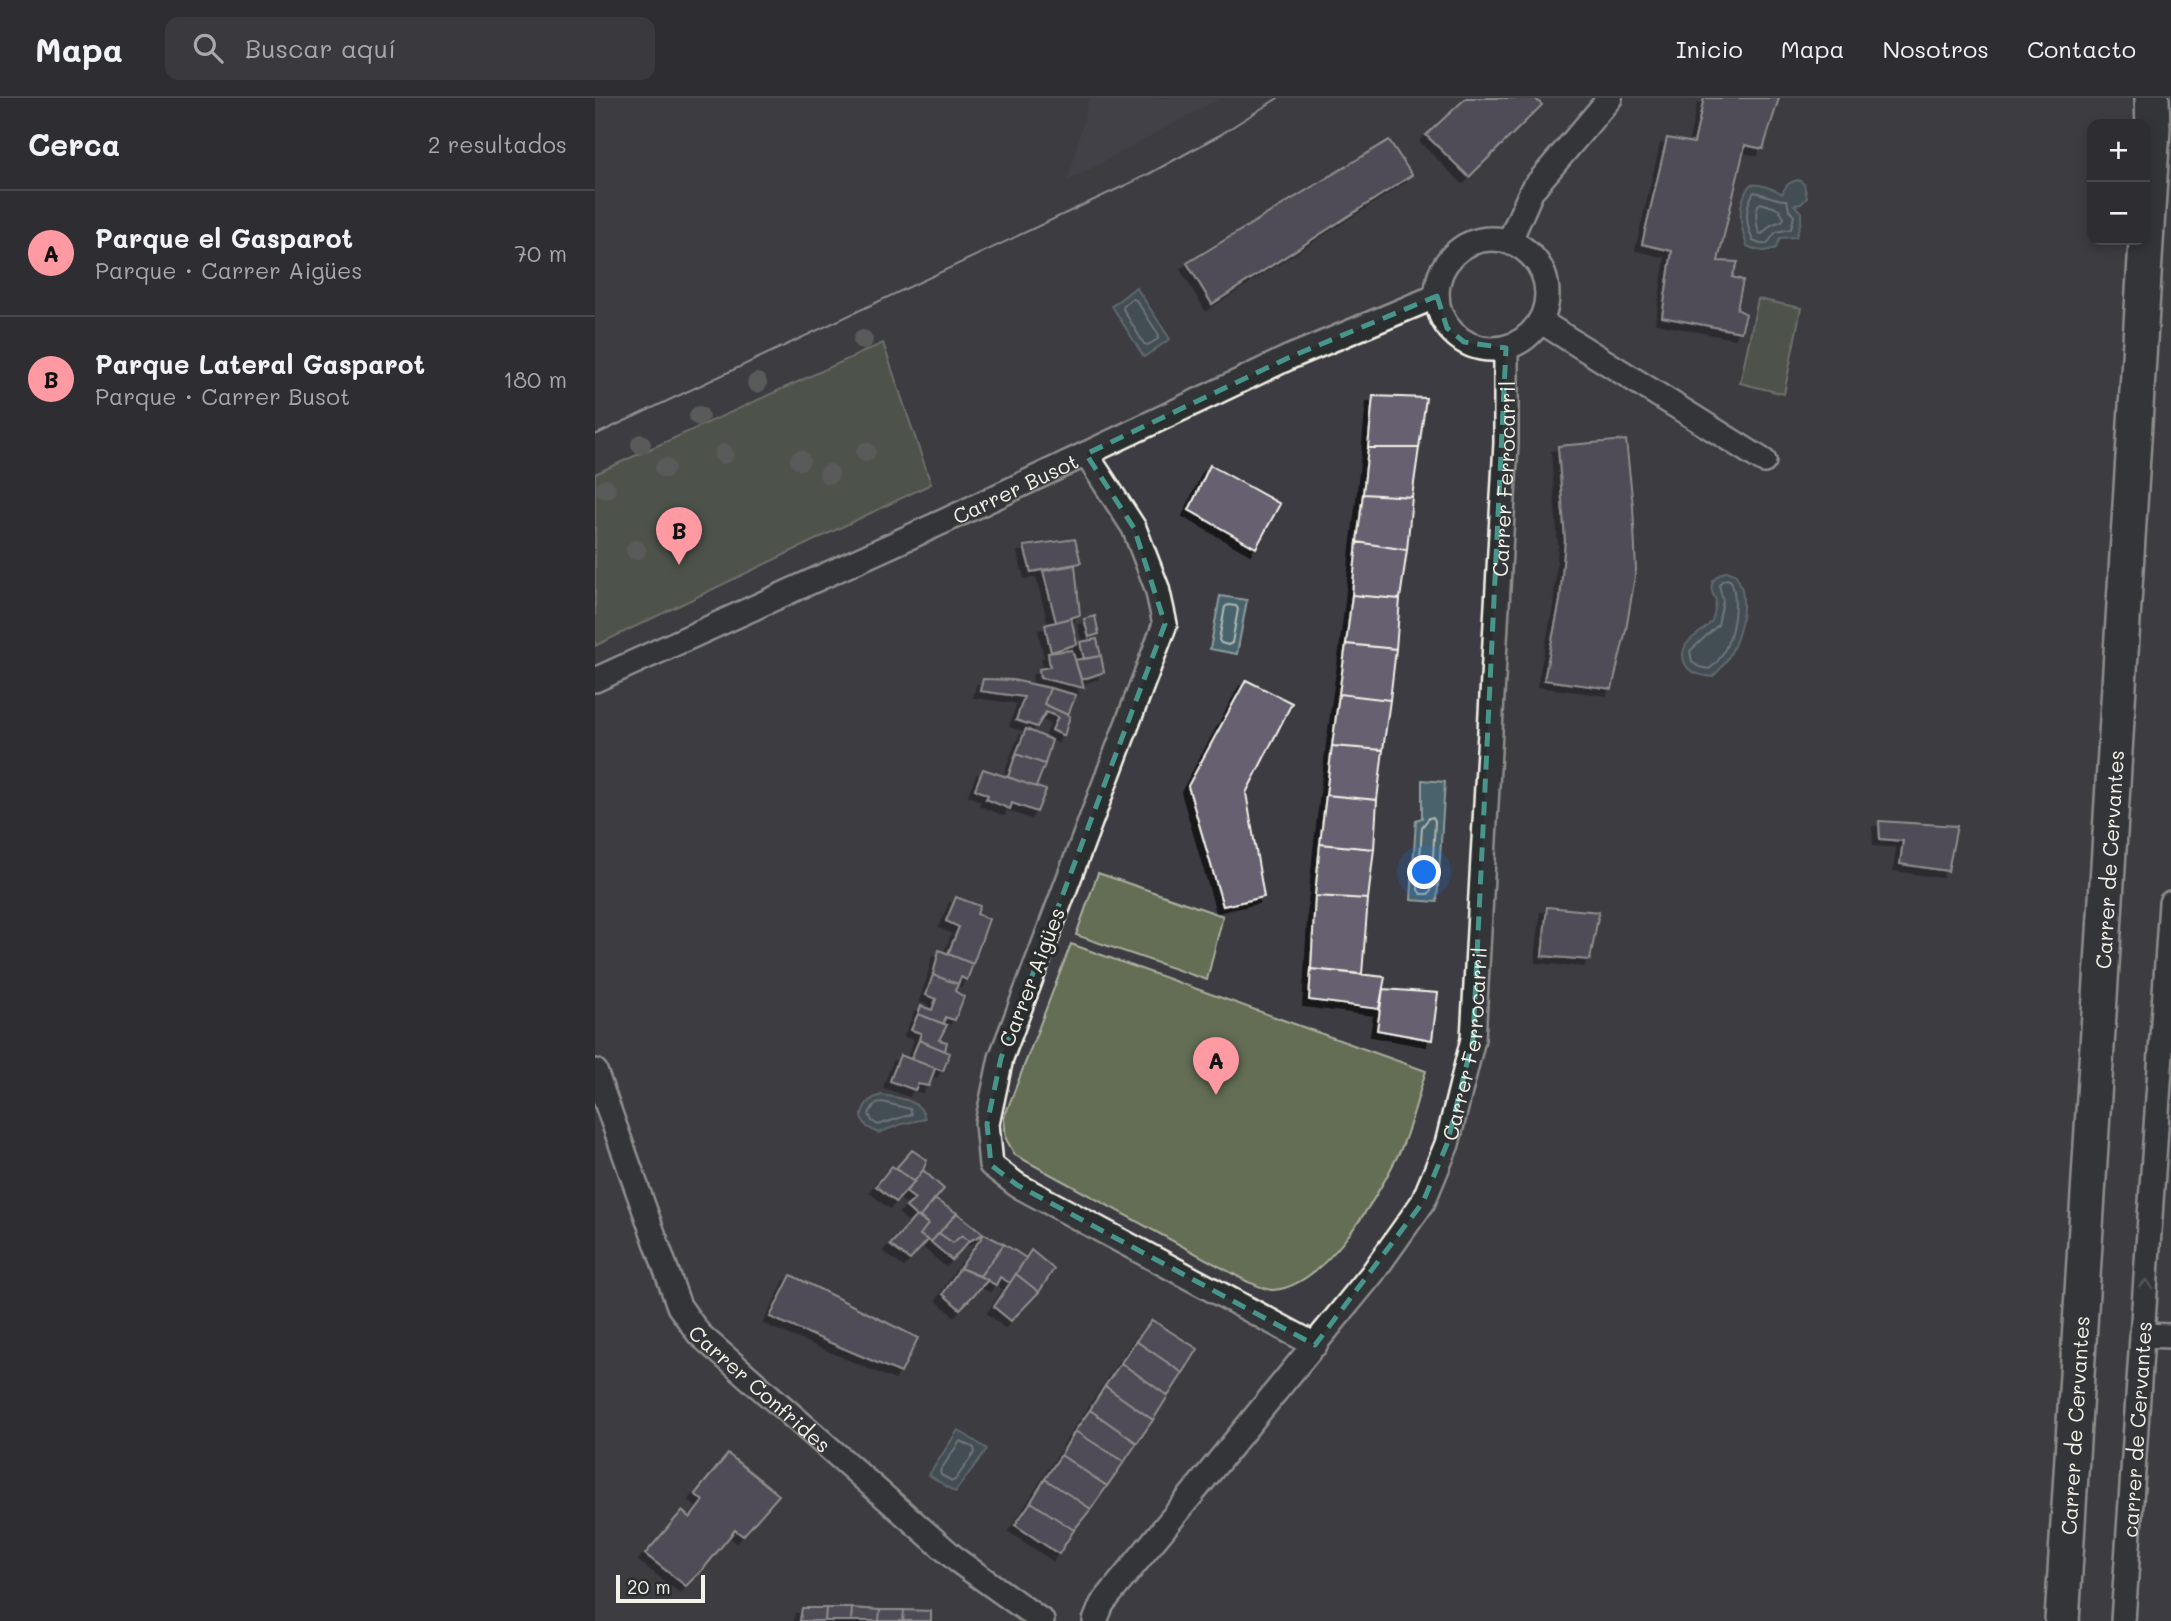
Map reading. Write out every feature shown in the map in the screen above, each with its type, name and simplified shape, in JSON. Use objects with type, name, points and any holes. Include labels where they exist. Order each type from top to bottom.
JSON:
[{"type":"main road","name":"Carrer de Cervantes","points":[[2062,1621],[2153,128],[2152,98]]},
{"type":"street","points":[[1509,242],[1532,190],[1610,98]]},
{"type":"street","points":[[1499,238],[1509,242],[1520,245],[1536,259],[1546,279],[1547,301],[1540,321],[1526,338],[1506,348],[1485,349],[1464,342],[1447,328],[1438,309],[1436,287],[1443,266],[1457,249],[1477,240],[1499,238]]},
{"type":"street","name":"Carrer Busot","points":[[595,680],[949,519],[1290,357],[1437,296]]},
{"type":"street","points":[[1540,321],[1764,461]]},
{"type":"street","name":"Carrer Ferrocarril","points":[[1095,1621],[1102,1604],[1372,1274],[1423,1202],[1447,1144],[1473,1039],[1506,443],[1506,348]]},
{"type":"street","name":"Carrer Aigües","points":[[1086,454],[1134,528],[1157,587],[1165,624],[1001,1058],[987,1124],[991,1165],[1017,1185],[1315,1345]]},
{"type":"street","name":"carrer de Cervantes","points":[[2123,1621],[2171,905]]},
{"type":"street","name":"Carrer Confrides","points":[[595,1071],[679,1306],[699,1334],[958,1561],[1042,1621]]},
{"type":"street","points":[[2142,1335],[2171,1336]]},
{"type":"highlighted area","points":[[1437,296],[1447,328],[1464,342],[1506,348],[1473,1039],[1447,1144],[1423,1202],[1315,1345],[1017,1185],[991,1165],[987,1124],[1001,1058],[1165,624],[1134,528],[1086,454],[1290,357]]},
{"type":"shaded area","points":[[1089,98],[1221,98],[1068,181]]},
{"type":"green space","points":[[1758,299],[1801,308],[1784,394],[1740,383]]},
{"type":"green space","points":[[883,343],[931,484],[595,646],[595,474]]},
{"type":"green space","points":[[1098,873],[1223,916],[1207,980],[1076,935]]},
{"type":"green space","points":[[1071,944],[1426,1071],[1407,1133],[1390,1171],[1348,1236],[1312,1273],[1292,1285],[1273,1290],[1263,1288],[1015,1155],[1006,1139],[1004,1118]]},
{"type":"water","points":[[1799,180],[1804,184],[1807,198],[1801,204],[1794,205],[1801,212],[1796,237],[1780,238],[1776,248],[1768,251],[1747,246],[1741,207],[1750,185],[1766,187],[1782,194],[1788,184]]},
{"type":"water","points":[[1136,287],[1170,339],[1144,357],[1112,306]]},
{"type":"water","points":[[1727,571],[1736,575],[1742,588],[1743,613],[1737,638],[1727,660],[1712,677],[1691,671],[1683,654],[1687,643],[1712,620],[1716,600],[1712,590],[1713,582]]},
{"type":"water","points":[[1220,596],[1247,600],[1237,654],[1210,649]]},
{"type":"water","points":[[1422,780],[1445,782],[1437,902],[1411,900],[1416,820],[1422,818]]},
{"type":"water","points":[[881,1095],[914,1103],[923,1112],[925,1119],[878,1133],[867,1127],[861,1117],[865,1105]]},
{"type":"water","points":[[958,1430],[987,1449],[955,1492],[929,1475]]},
{"type":"building","points":[[1466,98],[1535,98],[1542,105],[1469,177],[1426,135]]},
{"type":"building","points":[[1704,98],[1779,98],[1763,149],[1745,145],[1718,261],[1738,262],[1732,277],[1743,280],[1737,309],[1746,314],[1741,332],[1662,317],[1672,251],[1642,244],[1667,138],[1694,143]]},
{"type":"building","points":[[1389,140],[1412,175],[1212,304],[1187,263]]},
{"type":"building","points":[[1373,396],[1426,398],[1419,448],[1368,448]]},
{"type":"building","points":[[1626,440],[1636,570],[1612,689],[1544,680],[1560,601],[1565,540],[1558,446]]},
{"type":"building","points":[[1368,448],[1419,448],[1412,497],[1363,494]]},
{"type":"building","points":[[1210,465],[1280,504],[1256,548],[1189,510]]},
{"type":"building","points":[[1363,494],[1412,497],[1407,550],[1357,542]]},
{"type":"building","points":[[1075,539],[1081,563],[1031,572],[1024,546]]},
{"type":"building","points":[[1357,542],[1407,550],[1400,599],[1352,595]]},
{"type":"building","points":[[1075,565],[1080,615],[1056,622],[1043,571]]},
{"type":"building","points":[[1352,595],[1400,599],[1396,649],[1346,644]]},
{"type":"building","points":[[1095,616],[1099,634],[1089,637],[1084,619]]},
{"type":"building","points":[[1071,618],[1077,644],[1051,652],[1045,625]]},
{"type":"building","points":[[1097,639],[1101,656],[1084,659],[1080,642]]},
{"type":"building","points":[[1346,644],[1396,649],[1390,700],[1339,694]]},
{"type":"building","points":[[1072,650],[1084,688],[1040,678],[1039,669],[1050,667],[1048,653]]},
{"type":"building","points":[[1101,656],[1104,672],[1081,680],[1075,660]]},
{"type":"building","points":[[983,679],[1013,680],[1050,688],[1044,704],[1070,716],[1064,736],[1052,730],[1058,717],[1046,712],[1037,727],[1016,720],[1024,697],[980,691]]},
{"type":"building","points":[[1246,680],[1292,703],[1246,793],[1264,897],[1223,906],[1188,786]]},
{"type":"building","points":[[1050,688],[1076,695],[1068,715],[1044,704]]},
{"type":"building","points":[[1339,694],[1390,700],[1383,750],[1332,746]]},
{"type":"building","points":[[1026,729],[1052,740],[1045,764],[1016,754]]},
{"type":"building","points":[[1332,746],[1383,750],[1377,800],[1326,795]]},
{"type":"building","points":[[1016,754],[1045,764],[1036,787],[1008,777]]},
{"type":"building","points":[[983,769],[1046,790],[1037,812],[1012,803],[1010,809],[986,799],[988,795],[975,789]]},
{"type":"building","points":[[1326,795],[1377,800],[1374,849],[1320,844]]},
{"type":"building","points":[[1879,821],[1957,826],[1948,871],[1900,864],[1903,841],[1880,839]]},
{"type":"building","points":[[1320,844],[1374,849],[1368,899],[1315,896]]},
{"type":"building","points":[[1315,896],[1368,899],[1362,974],[1311,969]]},
{"type":"building","points":[[956,897],[980,906],[977,914],[989,919],[973,964],[948,954],[959,927],[946,921]]},
{"type":"building","points":[[1547,907],[1599,912],[1590,960],[1542,956]]},
{"type":"building","points":[[939,950],[973,964],[967,980],[961,977],[958,984],[933,975]]},
{"type":"building","points":[[1311,969],[1385,977],[1379,1009],[1309,1000]]},
{"type":"building","points":[[933,975],[958,984],[955,991],[964,997],[955,1020],[945,1017],[944,1024],[918,1014],[921,1006],[932,1010],[936,999],[926,995]]},
{"type":"building","points":[[1383,989],[1438,993],[1432,1040],[1377,1030]]},
{"type":"building","points":[[918,1014],[947,1025],[939,1040],[947,1042],[945,1051],[919,1040],[921,1033],[911,1030]]},
{"type":"building","points":[[919,1040],[950,1053],[943,1071],[911,1059]]},
{"type":"building","points":[[900,1055],[935,1068],[929,1086],[918,1084],[915,1090],[890,1081]]},
{"type":"building","points":[[912,1150],[927,1160],[914,1182],[896,1168]]},
{"type":"building","points":[[892,1166],[914,1182],[896,1202],[876,1186]]},
{"type":"building","points":[[923,1170],[944,1189],[920,1217],[906,1207],[915,1199],[906,1192]]},
{"type":"building","points":[[934,1199],[957,1213],[931,1242],[920,1235],[928,1224],[920,1217]]},
{"type":"building","points":[[957,1213],[984,1234],[969,1241],[962,1235],[953,1243],[939,1233]]},
{"type":"building","points":[[916,1216],[928,1224],[920,1235],[928,1240],[910,1260],[890,1245]]},
{"type":"building","points":[[939,1233],[953,1243],[962,1235],[969,1241],[952,1260],[931,1242]]},
{"type":"building","points":[[984,1234],[1004,1244],[980,1276],[960,1268]]},
{"type":"building","points":[[1004,1244],[1026,1258],[1010,1283],[1000,1277],[996,1285],[980,1276]]},
{"type":"building","points":[[1031,1250],[1054,1269],[1039,1292],[1016,1274]]},
{"type":"building","points":[[960,1268],[988,1280],[960,1309],[943,1294]]},
{"type":"building","points":[[1016,1274],[1039,1292],[1011,1321],[994,1307]]},
{"type":"building","points":[[791,1275],[918,1338],[901,1373],[770,1317]]},
{"type":"building","points":[[1152,1320],[1198,1349],[1183,1373],[1136,1341]]},
{"type":"building","points":[[1136,1341],[1183,1373],[1168,1396],[1121,1363]]},
{"type":"building","points":[[1121,1363],[1168,1396],[1153,1420],[1105,1386]]},
{"type":"building","points":[[1105,1386],[1153,1420],[1137,1443],[1090,1410]]},
{"type":"building","points":[[1090,1410],[1137,1443],[1124,1462],[1075,1431]]},
{"type":"building","points":[[1075,1431],[1124,1462],[1107,1486],[1061,1455]]},
{"type":"building","points":[[728,1454],[779,1495],[743,1536],[735,1530],[686,1586],[645,1554],[682,1511],[690,1518],[703,1501],[695,1494]]},
{"type":"building","points":[[1061,1455],[1107,1486],[1091,1509],[1045,1479]]},
{"type":"building","points":[[1045,1479],[1091,1509],[1074,1530],[1031,1502]]},
{"type":"building","points":[[1031,1502],[1074,1530],[1059,1554],[1015,1525]]},
{"type":"building","points":[[802,1608],[826,1608],[825,1621],[800,1621]]},
{"type":"building","points":[[826,1608],[852,1608],[851,1621],[825,1621]]},
{"type":"building","points":[[852,1608],[880,1610],[879,1621],[851,1621]]},
{"type":"building","points":[[880,1610],[904,1610],[903,1621],[879,1621]]},
{"type":"building","points":[[904,1610],[931,1611],[931,1621],[903,1621]]},
{"type":"tram line","points":[[595,435],[1147,175],[1218,136],[1278,98]]},
{"type":"place","name":"Parque Lateral Gasparot","points":[[679,565]]},
{"type":"place","name":"Parque el Gasparot","points":[[1216,1095]]}]
